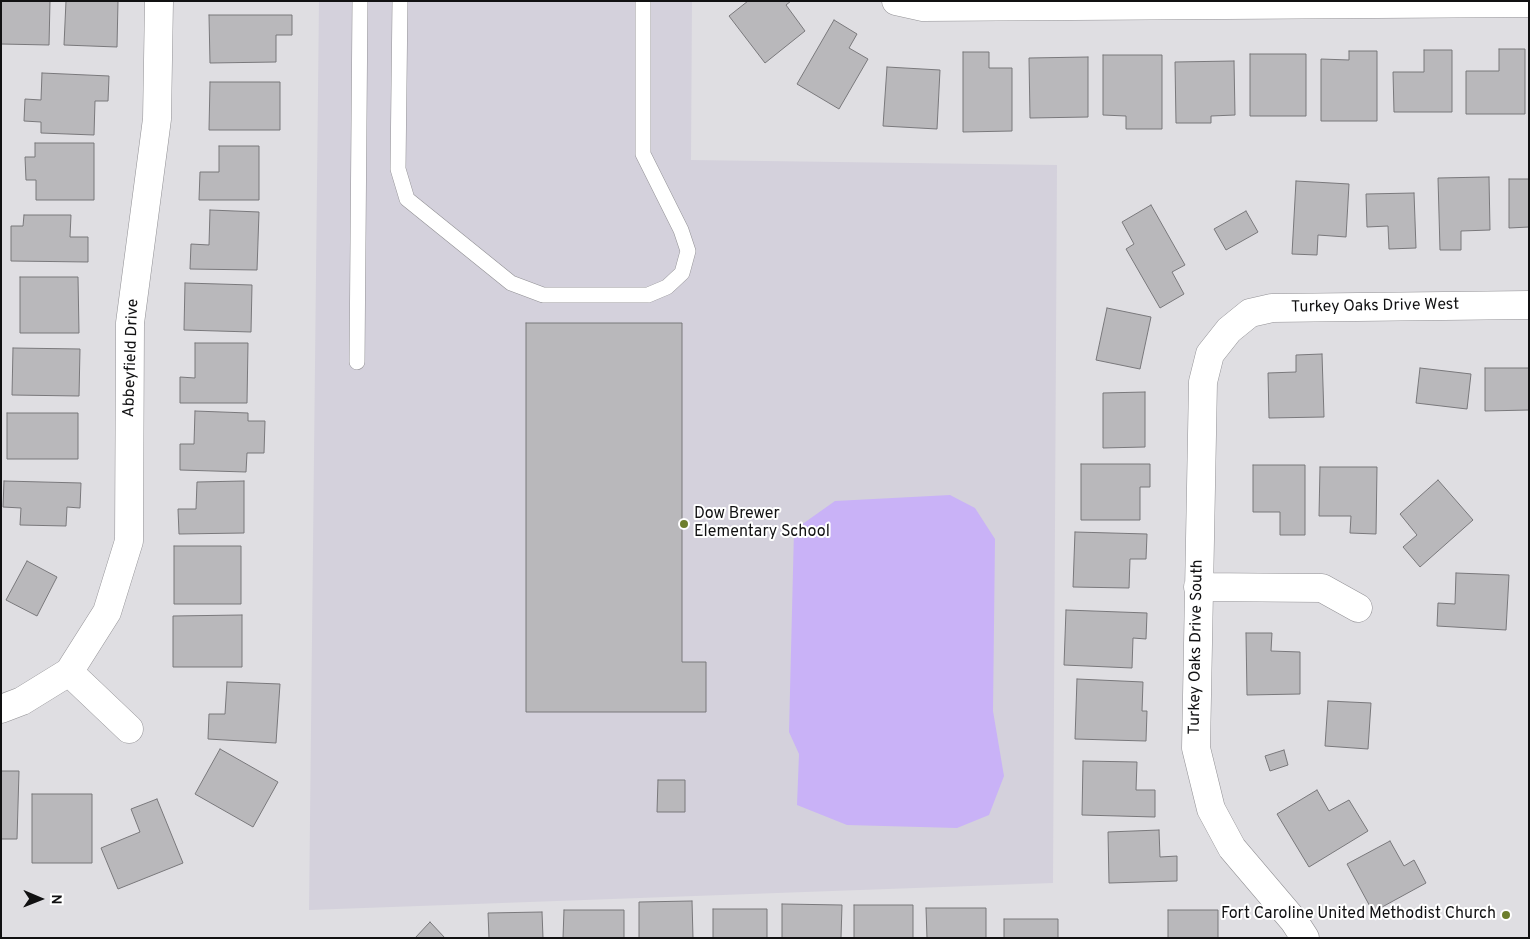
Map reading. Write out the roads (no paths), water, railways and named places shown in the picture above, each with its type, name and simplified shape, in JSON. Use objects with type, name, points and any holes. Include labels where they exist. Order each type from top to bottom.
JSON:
[{"type":"street","name":"Abbeyfield Drive","points":[[69,672],[107,612],[129,541],[130,323],[157,119],[159,1]]},
{"type":"street","points":[[896,1],[923,7],[1153,3],[1529,3]]},
{"type":"street","name":"Turkey Oaks Drive West","points":[[1228,330],[1250,313],[1272,308],[1529,305]]},
{"type":"street","name":"Turkey Oaks Drive South","points":[[1228,330],[1210,354],[1203,382],[1196,748],[1211,809],[1232,848],[1294,920],[1305,938]]},
{"type":"street","points":[[1198,587],[1322,588],[1358,608]]},
{"type":"street","points":[[1,709],[22,701],[69,672],[129,729]]},
{"type":"lane","points":[[358,362],[360,1]]},
{"type":"lane","points":[[400,1],[398,169],[407,200],[511,283],[543,295],[648,295],[668,287],[682,273],[688,250],[681,230],[643,154],[643,1]]},
{"type":"place","name":"Dow Brewer Elementary School","points":[[684,524]]},
{"type":"place","name":"Fort Caroline United Methodist Church","points":[[1506,915]]}]
